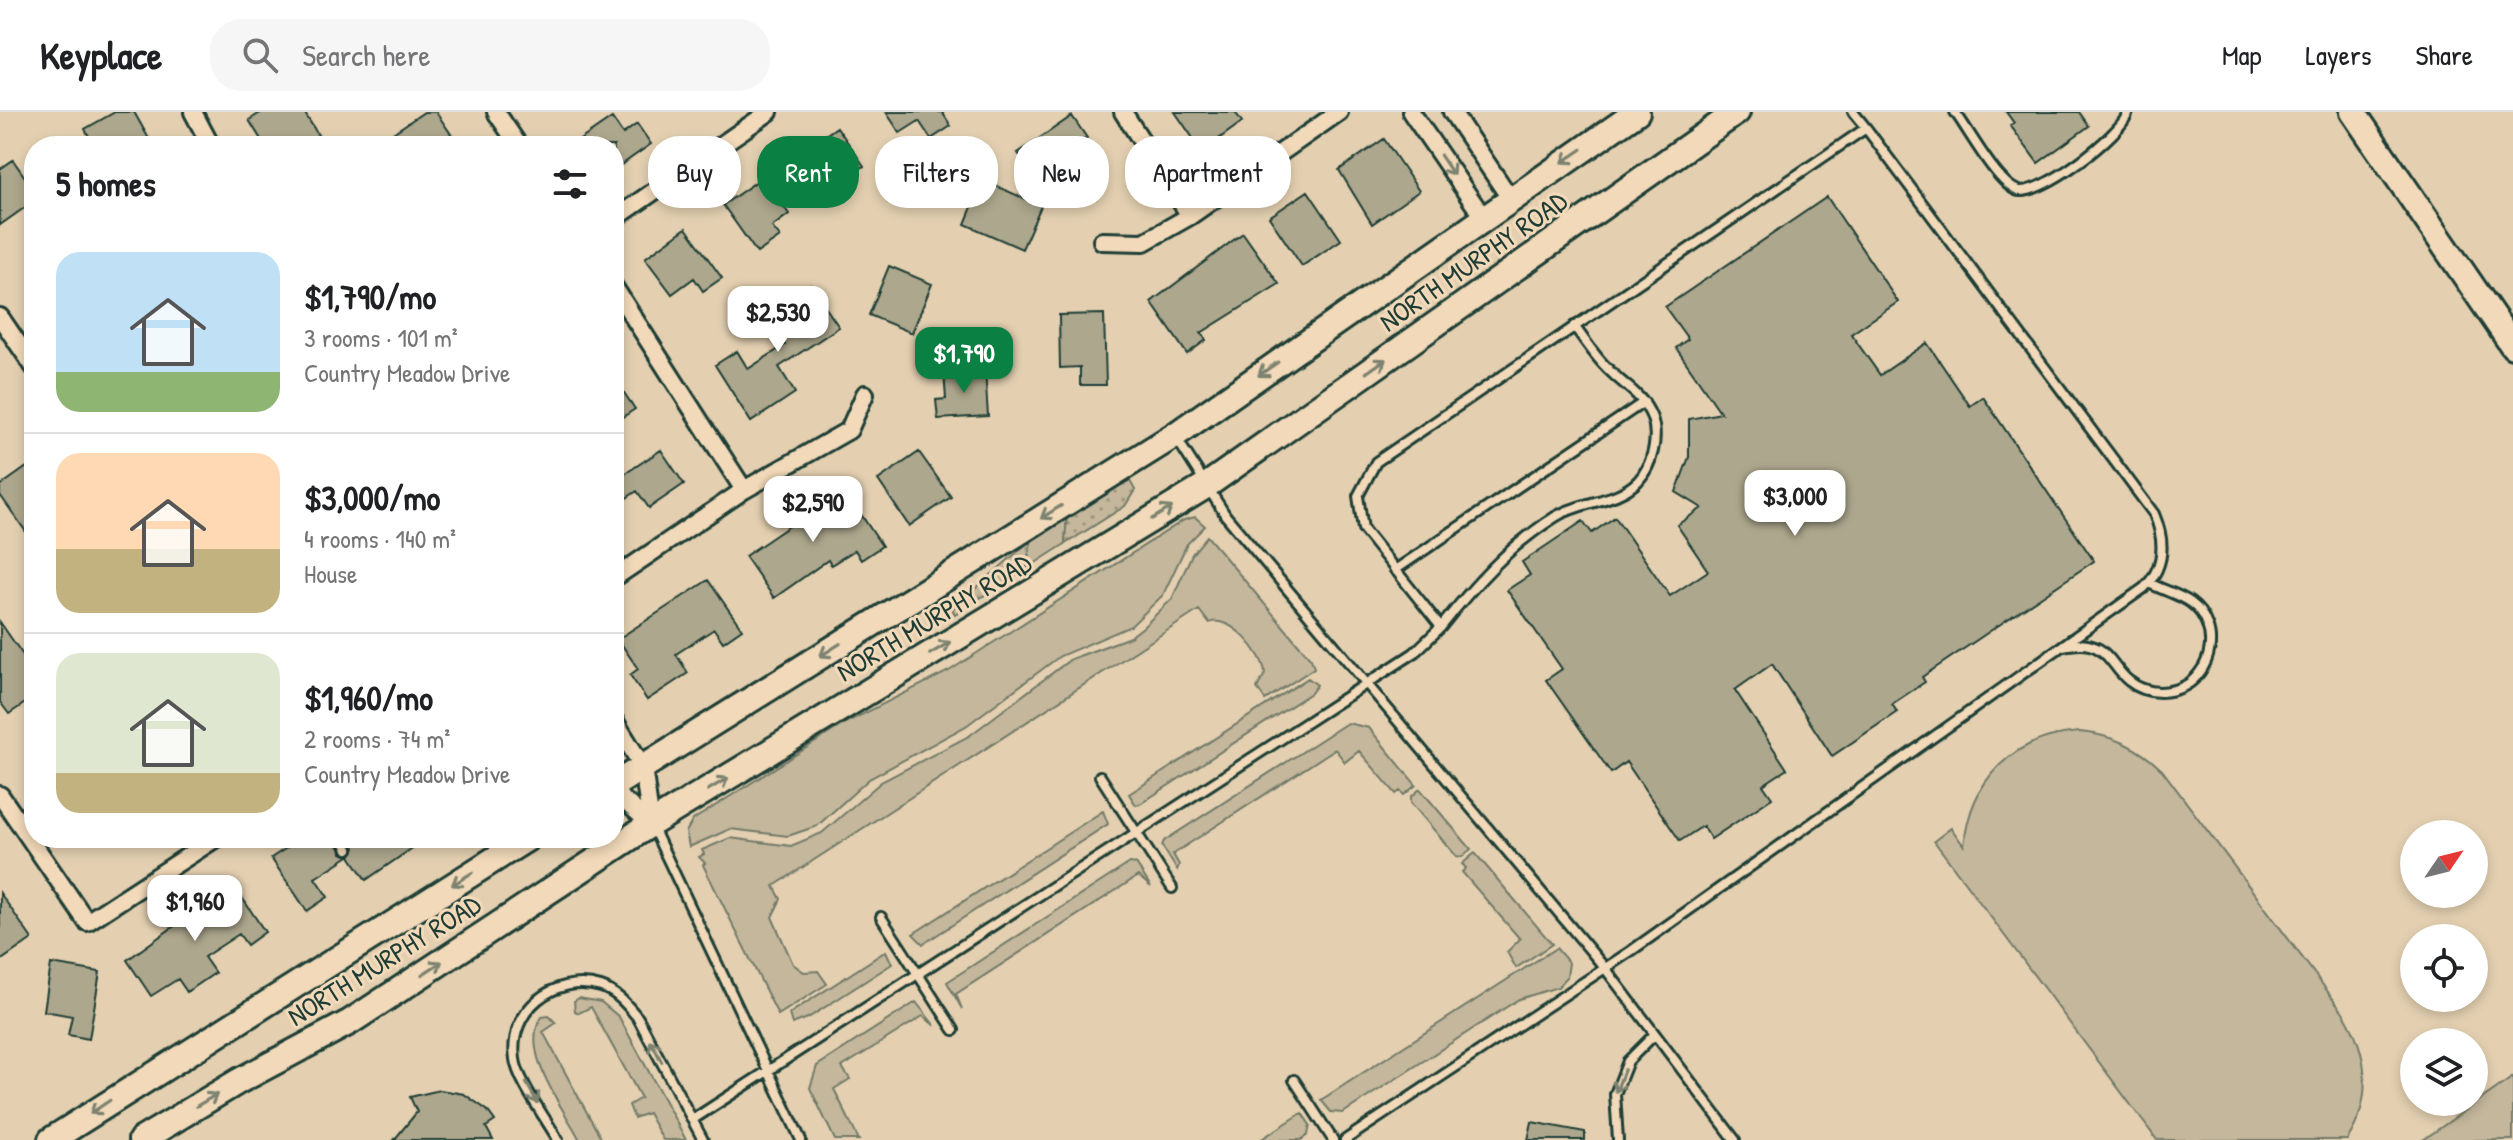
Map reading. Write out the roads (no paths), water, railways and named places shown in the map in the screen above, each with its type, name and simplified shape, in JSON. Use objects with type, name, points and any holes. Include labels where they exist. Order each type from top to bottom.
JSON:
[{"type":"main road","name":"NORTH MURPHY ROAD","points":[[624,779],[1175,435],[1637,112]]},
{"type":"main road","name":"NORTH MURPHY ROAD","points":[[624,842],[1206,486],[1737,112]]},
{"type":"main road","points":[[2353,112],[2513,346]]},
{"type":"main road","name":"NORTH MURPHY ROAD","points":[[51,1140],[512,848]]},
{"type":"main road","name":"NORTH MURPHY ROAD","points":[[153,1137],[239,1081],[350,1022],[615,848]]},
{"type":"street","points":[[193,112],[206,136]]},
{"type":"street","points":[[496,112],[512,136]]},
{"type":"street","points":[[624,212],[769,112]]},
{"type":"street","points":[[1123,112],[1190,216]]},
{"type":"street","points":[[1102,241],[1144,242],[1190,216],[1339,112]]},
{"type":"street","points":[[1411,112],[1483,217]]},
{"type":"street","points":[[1452,112],[1510,198]]},
{"type":"street","points":[[624,303],[744,490]]},
{"type":"street","points":[[0,317],[24,352]]},
{"type":"street","points":[[624,571],[744,490],[849,430],[865,394]]},
{"type":"street","points":[[624,736],[643,767],[651,824]]},
{"type":"street","points":[[0,795],[24,830]]},
{"type":"street","points":[[624,801],[651,824]]},
{"type":"street","points":[[36,848],[87,922],[201,848]]},
{"type":"lane","points":[[1345,1140],[1605,968],[2062,646],[2149,583],[2160,562],[2164,537],[2154,514],[1853,112]]},
{"type":"lane","points":[[1955,112],[2003,178],[2015,190],[2026,192],[2045,186],[2118,130],[2128,112]]},
{"type":"lane","points":[[1441,627],[1363,529],[1358,496],[1369,472],[1385,453],[1866,128]]},
{"type":"lane","points":[[692,1120],[1367,685],[1414,653],[1441,627],[1479,579],[1534,532],[1555,517],[1618,494],[1640,479],[1648,466],[1654,441],[1653,421],[1635,390],[1610,372],[1574,326]]},
{"type":"lane","points":[[1395,570],[1644,402]]},
{"type":"lane","points":[[1175,435],[1226,516],[1605,968],[1735,1140]]},
{"type":"lane","points":[[2062,646],[2084,643],[2097,648],[2129,681],[2150,691],[2173,690],[2195,679],[2208,659],[2207,623],[2201,612],[2182,596],[2149,583]]},
{"type":"lane","points":[[1100,776],[1172,888]]},
{"type":"lane","points":[[651,824],[801,1140]]},
{"type":"lane","points":[[881,917],[954,1030]]},
{"type":"lane","points":[[558,1140],[515,1062],[514,1031],[527,1007],[547,994],[574,984],[602,987],[624,1000],[638,1018],[703,1140]]},
{"type":"lane","points":[[1618,1140],[1615,1094],[1628,1061],[1655,1034]]},
{"type":"lane","points":[[1294,1080],[1333,1140]]}]
